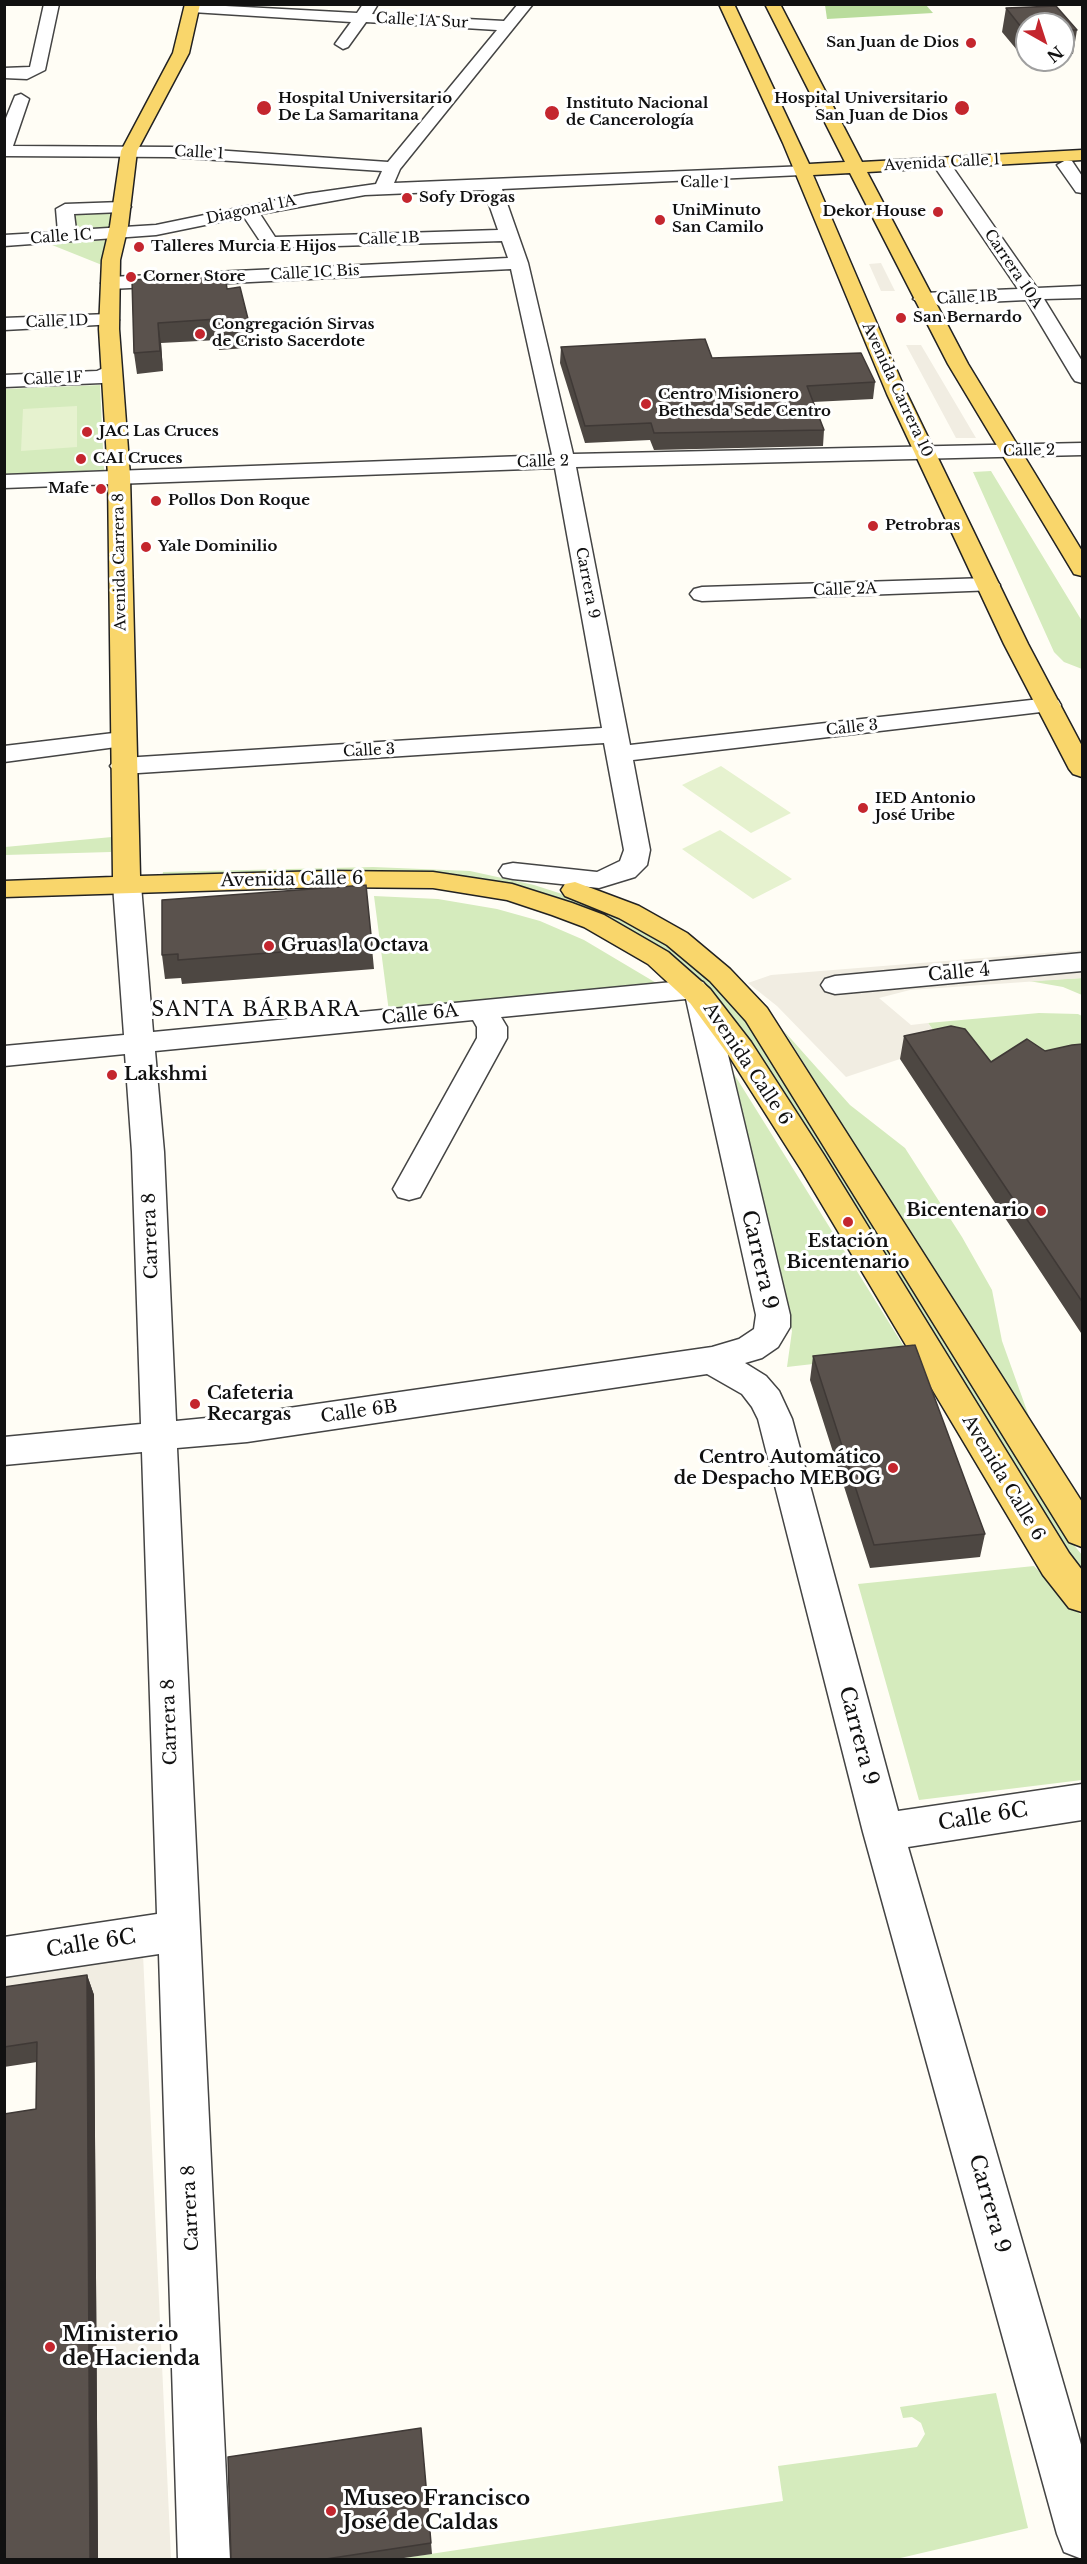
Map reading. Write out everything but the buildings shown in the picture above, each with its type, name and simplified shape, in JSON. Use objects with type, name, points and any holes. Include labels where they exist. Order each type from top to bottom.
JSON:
[{"type":"main road","name":"Avenida Carrera 10","points":[[726,4],[804,175],[897,394],[988,585],[1083,770]]},
{"type":"main road","points":[[772,4],[923,299],[1009,451],[1083,569]]},
{"type":"main road","name":"Avenida Carrera 8","points":[[127,876],[118,476],[108,376],[111,260],[118,232],[129,150],[181,53],[193,6]]},
{"type":"main road","name":"Avenida Calle 1","points":[[804,175],[945,167],[1083,155]]},
{"type":"main road","name":"Avenida Calle 1","points":[[945,167],[1074,164]]},
{"type":"main road","name":"Avenida Calle 6","points":[[4,889],[127,876],[416,860],[471,863],[513,871],[576,891],[647,922],[693,951],[752,1008],[770,1033],[1083,1532]]},
{"type":"main road","name":"Avenida Calle 6","points":[[4,870],[127,876],[433,880],[492,888],[528,897],[594,921],[658,958],[697,992],[740,1049],[813,1163],[1056,1564],[1083,1597]]},
{"type":"street","points":[[4,73],[38,70],[52,4]]},
{"type":"street","points":[[343,44],[371,4]]},
{"type":"street","points":[[385,189],[386,178],[393,167],[526,4]]},
{"type":"street","name":"Calle 1A Sur","points":[[193,6],[508,26]]},
{"type":"street","points":[[4,150],[21,99]]},
{"type":"street","name":"Calle 1","points":[[4,150],[129,150],[254,156],[393,167]]},
{"type":"street","points":[[1074,164],[1083,188]]},
{"type":"street","name":"Carrera 10A","points":[[945,167],[1032,295],[1083,377]]},
{"type":"street","name":"Calle 1","points":[[385,189],[603,179],[700,184],[804,175]]},
{"type":"street","name":"Carrera 9","points":[[491,184],[519,263],[564,461],[637,850],[633,865],[614,877],[599,880],[513,871]]},
{"type":"street","name":"Diagonal 1A","points":[[118,232],[156,230],[337,194],[385,189]]},
{"type":"street","points":[[67,236],[66,209],[122,207]]},
{"type":"street","name":"Calle 1B","points":[[248,210],[270,243],[509,235]]},
{"type":"street","name":"Calle 1C","points":[[4,241],[118,232]]},
{"type":"street","name":"Calle 1C Bis","points":[[110,283],[519,263]]},
{"type":"street","name":"Calle 1B","points":[[923,299],[1083,292]]},
{"type":"street","name":"Calle 1D","points":[[4,324],[109,320]]},
{"type":"street","name":"Calle 1F","points":[[4,381],[108,376]]},
{"type":"street","name":"Calle 2","points":[[4,482],[564,461],[1083,449]]},
{"type":"street","name":"Calle 2A","points":[[702,594],[988,585]]},
{"type":"street","name":"Calle 3","points":[[4,754],[617,745],[1049,705]]},
{"type":"street","name":"Carrera 8","points":[[127,876],[148,1152],[204,2559]]},
{"type":"street","name":"Calle 4","points":[[835,985],[1083,962]]},
{"type":"street","name":"Carrera 9","points":[[697,992],[773,1315],[773,1327],[766,1338],[750,1349],[712,1360]]},
{"type":"street","name":"Calle 6A","points":[[4,1056],[481,1009],[697,992]]},
{"type":"street","points":[[409,1189],[492,1038],[492,1027],[481,1009]]},
{"type":"street","name":"Carrera 9","points":[[712,1360],[754,1385],[766,1400],[775,1419],[883,1832],[1083,2534]]},
{"type":"street","name":"Calle 6B","points":[[4,1451],[247,1428],[712,1360]]},
{"type":"street","name":"Calle 6C","points":[[883,1832],[1083,1802]]},
{"type":"street","name":"Calle 6C","points":[[4,1957],[178,1930]]},
{"type":"green space","points":[[825,5],[926,5],[933,13],[827,19]]},
{"type":"green space","points":[[111,211],[109,229],[75,231],[75,212]]},
{"type":"green space","points":[[107,240],[102,265],[47,243]]},
{"type":"green space","points":[[100,385],[104,470],[5,475],[5,389]]},
{"type":"green space","points":[[77,406],[77,447],[21,451],[23,409]]},
{"type":"green space","points":[[991,471],[1082,621],[1082,669],[1064,662],[1054,652],[973,472]]},
{"type":"green space","points":[[721,766],[791,813],[751,833],[682,785]]},
{"type":"green space","points":[[720,830],[792,879],[753,899],[682,849]]},
{"type":"green space","points":[[112,837],[111,852],[5,855],[5,847]]},
{"type":"green space","points":[[373,867],[470,871],[534,885],[584,901],[631,922],[684,954],[719,984],[745,1019],[1065,1534],[1082,1555],[1082,1574],[1054,1537],[737,1023],[709,987],[676,957],[626,928],[529,891],[162,878],[163,872]]},
{"type":"green space","points":[[374,896],[438,899],[497,909],[540,921],[584,940],[663,987],[389,1012]]},
{"type":"green space","points":[[1082,978],[1082,995],[1063,987],[1029,981]]},
{"type":"green space","points":[[1039,1013],[1082,1016],[1082,1067],[986,1086],[947,1050],[928,1023]]},
{"type":"green space","points":[[784,1031],[850,1105],[905,1148],[962,1237],[992,1290],[1002,1341],[1031,1422],[928,1264]]},
{"type":"green space","points":[[734,1074],[908,1353],[787,1367],[792,1331]]},
{"type":"green space","points":[[1034,1566],[1082,1616],[1082,1780],[919,1800],[858,1584]]},
{"type":"green space","points":[[996,2393],[1028,2528],[892,2560],[397,2559],[783,2501],[778,2466],[917,2447],[925,2434],[921,2423],[912,2417],[903,2418],[900,2407]]},
{"type":"shaded area","points":[[881,263],[895,291],[881,291],[869,264]]},
{"type":"shaded area","points":[[906,345],[921,345],[976,438],[956,438]]},
{"type":"shaded area","points":[[1082,950],[1082,978],[910,990],[879,998],[911,1025],[928,1023],[947,1050],[900,1059],[846,1077],[777,1006],[748,983],[771,975]]},
{"type":"shaded area","points":[[143,1954],[171,2559],[98,2559],[94,1996],[5,2008],[4,1974]]},
{"type":"place","name":"San Juan de Dios","points":[[971,43]]},
{"type":"place","name":"Hospital Universitario De La Samaritana","points":[[264,108]]},
{"type":"place","name":"Hospital Universitario San Juan de Dios","points":[[962,108]]},
{"type":"place","name":"Instituto Nacional de Cancerología","points":[[552,113]]},
{"type":"place","name":"Sofy Drogas","points":[[407,198]]},
{"type":"place","name":"Dekor House","points":[[938,212]]},
{"type":"place","name":"UniMinuto San Camilo","points":[[660,220]]},
{"type":"place","name":"Talleres Murcia E Hijos","points":[[139,247]]},
{"type":"place","name":"Corner Store","points":[[131,277]]},
{"type":"place","name":"San Bernardo","points":[[901,318]]},
{"type":"place","name":"Congregación Sirvas de Cristo Sacerdote","points":[[200,334]]},
{"type":"place","name":"Centro Misionero Bethesda Sede Centro","points":[[646,404]]},
{"type":"place","name":"JAC Las Cruces","points":[[87,432]]},
{"type":"place","name":"CAI Cruces","points":[[81,459]]},
{"type":"place","name":"Mafe","points":[[101,489]]},
{"type":"place","name":"Pollos Don Roque","points":[[156,501]]},
{"type":"place","name":"Petrobras","points":[[873,526]]},
{"type":"place","name":"Yale Dominilio","points":[[146,547]]},
{"type":"place","name":"IED Antonio José Uribe","points":[[863,808]]},
{"type":"place","name":"Gruas la Octava","points":[[269,946]]},
{"type":"place","name":"Lakshmi","points":[[112,1075]]},
{"type":"place","name":"Bicentenario","points":[[1041,1211]]},
{"type":"place","name":"Estación Bicentenario","points":[[848,1222]]},
{"type":"place","name":"Cafeteria Recargas","points":[[195,1404]]},
{"type":"place","name":"Centro Automático de Despacho MEBOG","points":[[893,1468]]},
{"type":"place","name":"Ministerio de Hacienda","points":[[50,2347]]},
{"type":"place","name":"Museo Francisco José de Caldas","points":[[331,2511]]},
{"type":"district","name":"SANTA BÁRBARA","points":[[256,1010]]}]
